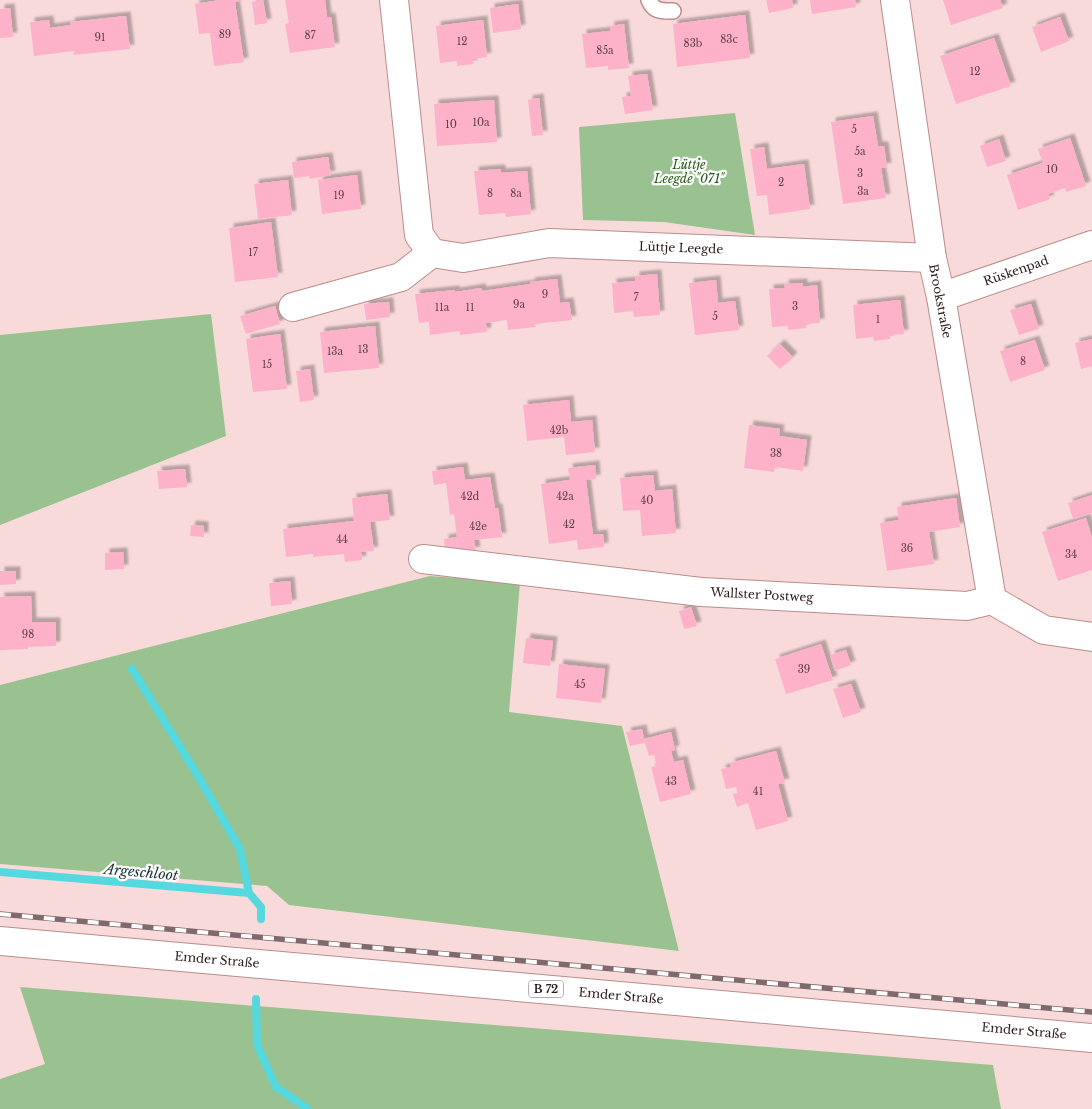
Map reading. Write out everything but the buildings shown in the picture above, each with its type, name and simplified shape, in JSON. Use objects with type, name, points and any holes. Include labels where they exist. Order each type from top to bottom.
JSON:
[{"type":"street","points":[[293,307],[402,278],[432,253],[419,235],[394,0]]},
{"type":"street","name":"Brookstraße","points":[[895,0],[932,258],[992,600]]},
{"type":"street","name":"Lüttje Leegde","points":[[432,253],[463,258],[549,243],[932,258]]},
{"type":"street","name":"Rüskenpad","points":[[940,297],[1092,245]]},
{"type":"street","name":"Wallster Postweg","points":[[424,559],[701,592],[967,606],[992,600]]},
{"type":"street","points":[[992,600],[1044,630],[1092,637]]},
{"type":"street","name":"Emder Straße","points":[[0,941],[1092,1038]]},
{"type":"lane","points":[[649,0],[656,10],[673,12]]},
{"type":"green space","name":"Lüttje Leegde \"071\"","points":[[735,113],[755,235],[664,222],[583,220],[579,127]]},
{"type":"green space","points":[[211,314],[226,436],[0,525],[0,335]]},
{"type":"green space","points":[[430,576],[520,583],[509,712],[622,726],[679,951],[289,905],[267,886],[0,864],[0,685]]},
{"type":"green space","points":[[20,987],[993,1065],[1001,1109],[0,1109],[0,1079],[45,1064]]},
{"type":"waterway","points":[[132,669],[198,776],[240,849],[249,893]]},
{"type":"waterway","name":"Argeschloot","points":[[0,872],[249,893],[261,907],[261,919]]},
{"type":"waterway","name":"Argeschloot","points":[[256,999],[257,1045],[276,1087],[308,1109]]},
{"type":"railway","points":[[0,914],[1092,1012]]}]
